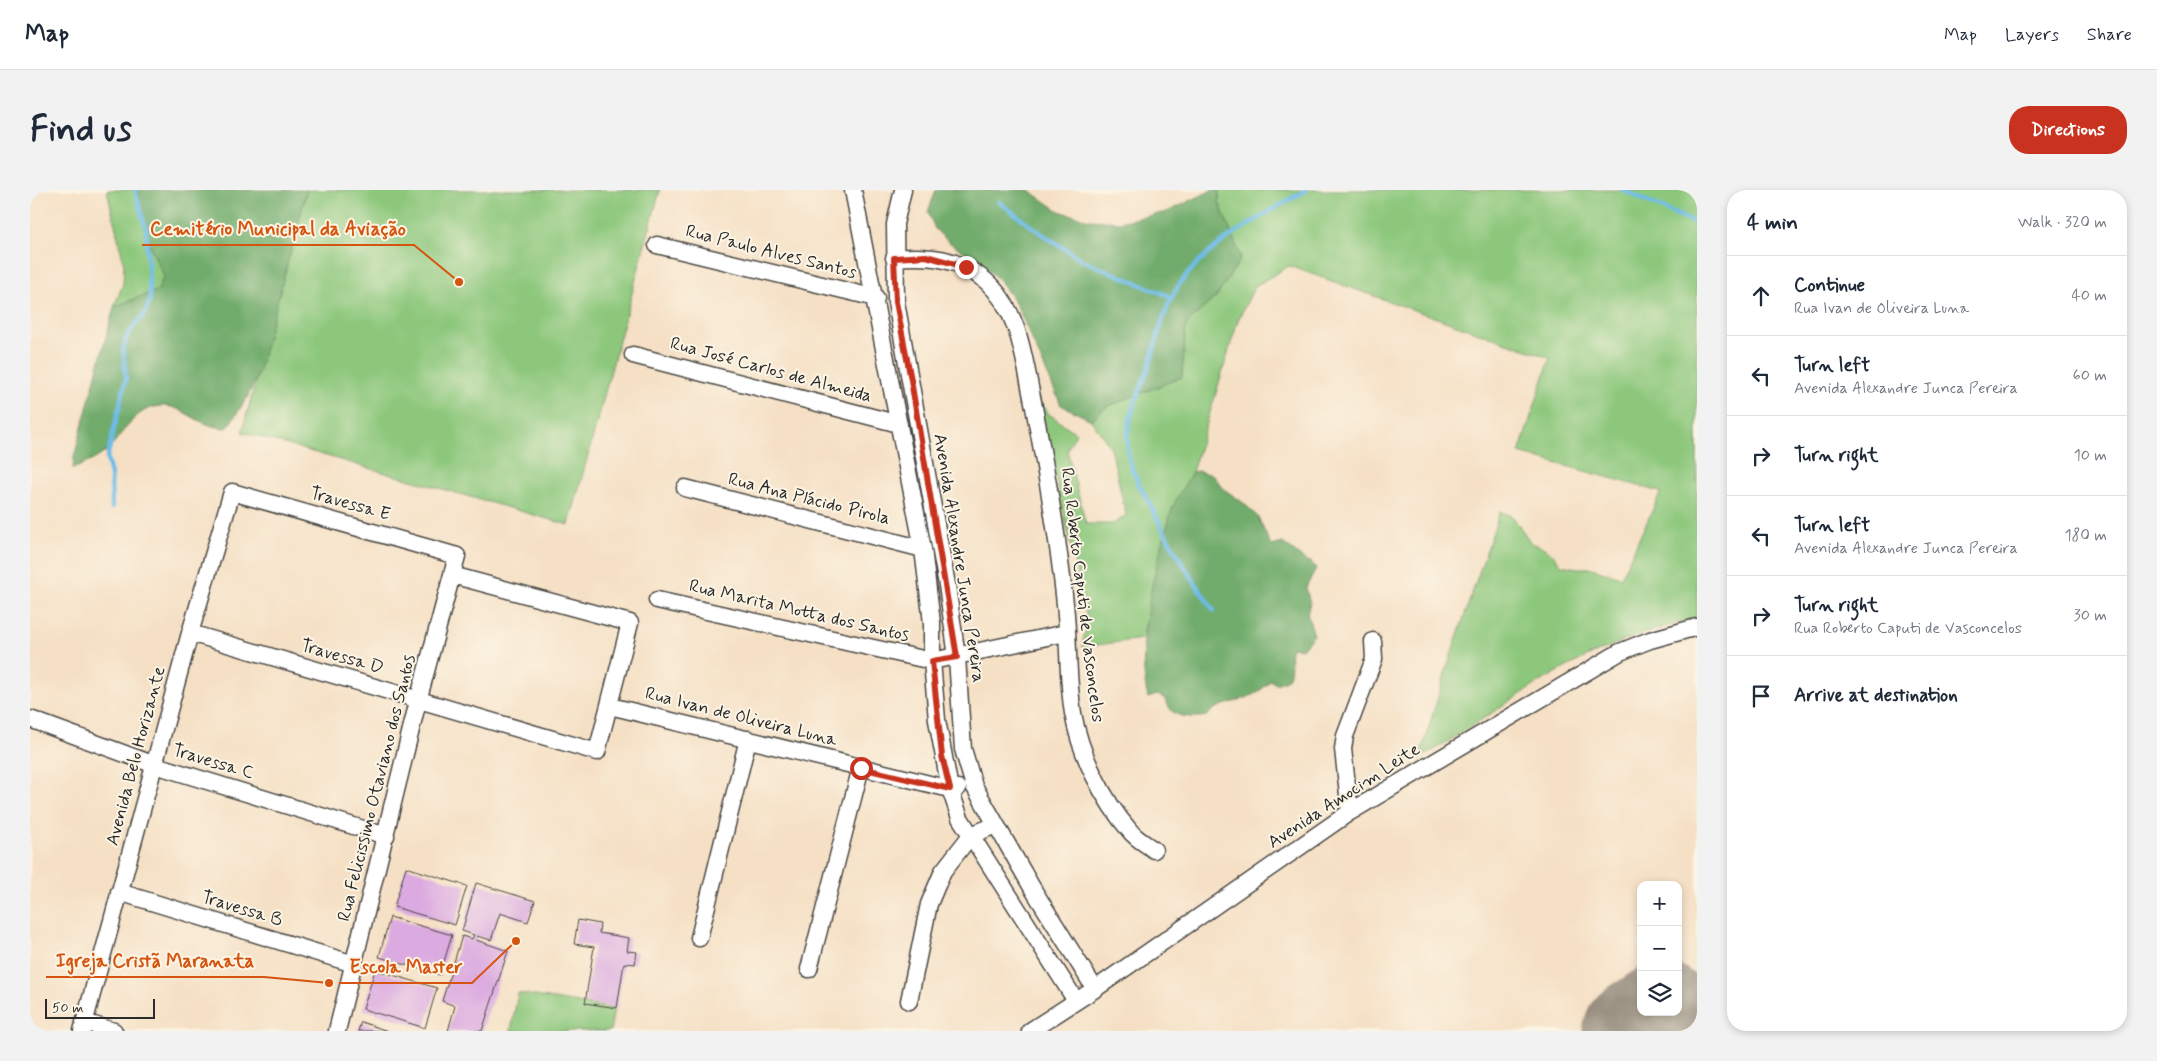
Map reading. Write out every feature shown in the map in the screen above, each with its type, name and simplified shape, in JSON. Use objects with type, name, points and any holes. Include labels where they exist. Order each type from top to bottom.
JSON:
[{"type":"street","name":"Avenida Alexandre Junca Pereira","points":[[853,190],[876,298],[923,549],[932,623],[932,661],[942,756],[950,789],[960,818],[1076,1001]]},
{"type":"street","name":"Avenida Alexandre Junca Pereira","points":[[903,190],[895,224],[896,302],[911,380],[957,657],[963,749],[974,786],[1034,891],[1095,989]]},
{"type":"street","name":"Rua Paulo Alves Santos","points":[[657,245],[876,298]]},
{"type":"street","name":"Rua Roberto Caputi de Vasconcelos","points":[[894,258],[926,256],[966,267],[987,282],[1012,316],[1021,344],[1046,469],[1059,548],[1073,714],[1085,753],[1103,791],[1130,832],[1154,850]]},
{"type":"street","name":"Rua José Carlos de Almeida","points":[[634,355],[899,424]]},
{"type":"street","name":"Rua Ana Plácido Pirola","points":[[685,488],[923,549]]},
{"type":"street","name":"Travessa E","points":[[232,492],[457,556]]},
{"type":"street","name":"Avenida Belo Horizante","points":[[83,1026],[190,633],[232,492]]},
{"type":"street","name":"Rua Felicissimo Otaviano dos Santos","points":[[337,1031],[418,701],[457,556]]},
{"type":"street","points":[[452,575],[630,623],[610,706]]},
{"type":"street","name":"Rua Marita Motta dos Santos","points":[[657,600],[932,661]]},
{"type":"street","name":"Avenida Amocim Leite","points":[[1030,1031],[1095,989],[1350,812],[1620,652],[1650,640],[1697,627]]},
{"type":"street","name":"Travessa D","points":[[190,633],[597,752],[610,706]]},
{"type":"street","points":[[932,661],[1066,633]]},
{"type":"street","points":[[1350,812],[1343,749],[1345,736],[1374,659],[1373,641]]},
{"type":"street","name":"Rua Ivan de Oliveira Luna","points":[[610,706],[950,789]]},
{"type":"street","name":"Travessa C","points":[[30,719],[155,765],[386,836]]},
{"type":"street","points":[[699,938],[748,739]]},
{"type":"street","points":[[809,969],[861,768]]},
{"type":"street","points":[[950,789],[974,786]]},
{"type":"street","points":[[909,1001],[928,904],[943,870],[971,835],[996,825]]},
{"type":"street","name":"Travessa B","points":[[119,892],[354,964]]},
{"type":"street","points":[[83,1026],[114,1031]]},
{"type":"green space","points":[[107,190],[138,190],[148,242],[164,276],[158,290],[114,307],[123,284],[124,264]]},
{"type":"green space","points":[[138,190],[307,190],[258,374],[247,398],[227,428],[199,421],[170,407],[153,407],[131,421],[101,455],[73,469],[74,457],[114,307],[158,290],[164,276],[148,242]]},
{"type":"green space","points":[[307,190],[660,190],[569,525],[242,432]]},
{"type":"green space","points":[[936,190],[1029,190],[1059,211],[1089,220],[1119,222],[1167,212],[1212,190],[1219,190],[1219,202],[1241,258],[1217,296],[1186,324],[1182,377],[1106,407],[1091,420],[1061,405],[1018,308],[998,279],[978,260],[950,243],[935,229],[928,212]]},
{"type":"green space","points":[[1219,190],[1697,190],[1697,619],[1631,638],[1568,666],[1419,759],[1450,658],[1500,511],[1513,517],[1531,543],[1548,551],[1561,565],[1592,568],[1621,577],[1661,492],[1519,453],[1550,358],[1289,266],[1255,286],[1238,320],[1192,472],[1171,512],[1142,639],[1082,647],[1087,619],[1038,399],[1049,414],[1076,433],[1067,450],[1086,524],[1114,524],[1126,515],[1111,448],[1091,420],[1106,407],[1182,377],[1186,324],[1217,296],[1241,258],[1219,202]]},
{"type":"green space","points":[[1198,471],[1213,475],[1224,489],[1245,504],[1258,517],[1271,546],[1283,543],[1306,561],[1311,562],[1316,568],[1306,588],[1310,603],[1307,613],[1314,635],[1302,649],[1292,647],[1291,670],[1288,679],[1276,684],[1270,680],[1252,695],[1216,708],[1206,716],[1197,717],[1176,714],[1164,698],[1157,695],[1148,698],[1144,676],[1143,653],[1148,606],[1153,581],[1171,513],[1192,472]]},
{"type":"green space","points":[[518,993],[614,1009],[610,1031],[511,1031]]},
{"type":"building","points":[[406,867],[467,886],[455,925],[394,907]]},
{"type":"building","points":[[476,883],[535,901],[528,922],[500,913],[491,940],[477,936],[476,940],[508,951],[482,1031],[448,1031],[455,1006],[442,1001],[462,936],[472,939],[474,935],[462,931]]},
{"type":"building","points":[[390,917],[452,935],[440,975],[379,957]]},
{"type":"building","points":[[578,920],[600,924],[599,933],[629,938],[627,951],[637,952],[635,964],[624,963],[617,1008],[585,1003],[594,947],[574,944]]},
{"type":"building","points":[[375,970],[437,988],[425,1028],[363,1009]]},
{"type":"building","points":[[361,1022],[388,1031],[358,1031]]},
{"type":"waterway","points":[[112,508],[111,475],[107,458],[126,379],[123,349],[128,334],[146,312],[150,299],[146,229],[135,190]]},
{"type":"waterway","points":[[1214,611],[1179,558],[1136,478],[1128,452],[1127,441],[1130,420],[1168,305],[1183,280],[1213,249],[1250,223],[1306,190]]},
{"type":"waterway","points":[[1623,190],[1697,224]]},
{"type":"waterway","points":[[999,202],[1042,234],[1082,260],[1171,297]]},
{"type":"runway","points":[[1633,1031],[1656,1016]]},
{"type":"place","name":"Cemitério Municipal da Aviação","points":[[459,282]]},
{"type":"place","name":"Escola Master","points":[[516,941]]},
{"type":"place","name":"Igreja Cristã Maranata","points":[[329,983]]},
{"type":"route","points":[[861,768],[950,789],[942,756],[932,661],[957,657],[947,585],[896,302],[894,258],[926,256],[944,259],[966,267]]}]
